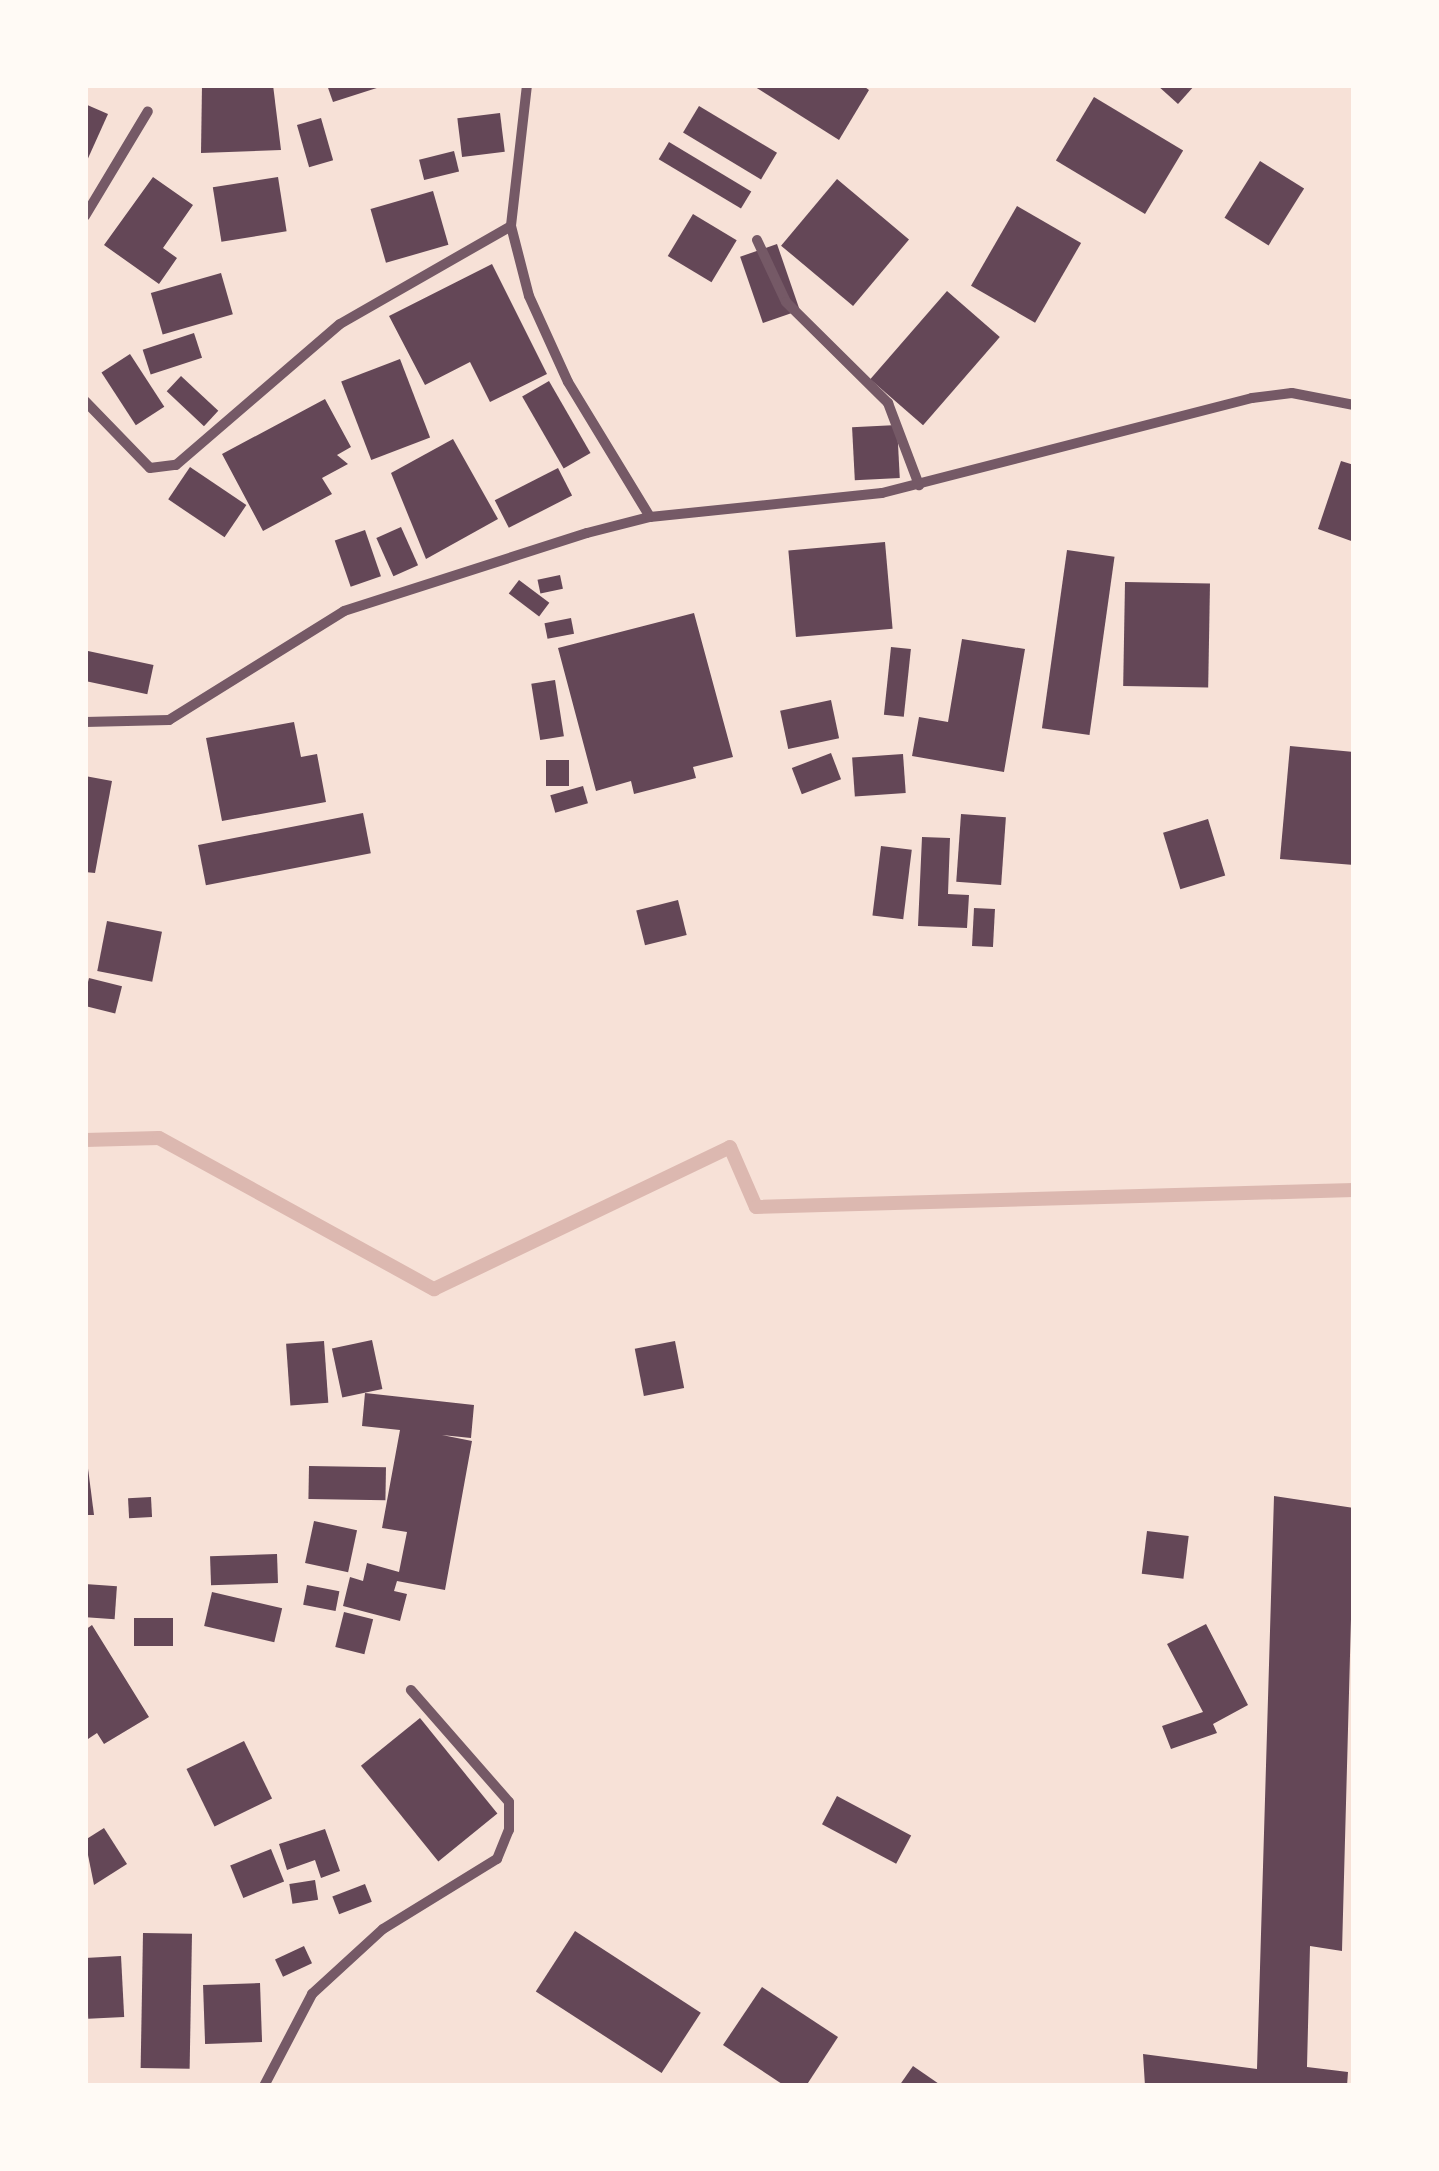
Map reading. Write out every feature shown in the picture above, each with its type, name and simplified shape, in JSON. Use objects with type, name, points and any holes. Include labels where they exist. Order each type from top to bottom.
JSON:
[{"type":"street","points":[[527,85],[511,226],[529,296],[568,382],[650,517]]},
{"type":"street","points":[[85,216],[148,111]]},
{"type":"street","points":[[85,401],[150,468],[176,464],[340,324],[511,226]]},
{"type":"street","points":[[757,240],[786,302],[888,403],[919,485]]},
{"type":"street","points":[[85,722],[168,720],[344,611],[650,517],[816,506],[919,485],[1236,401],[1292,393],[1354,405]]},
{"type":"street","points":[[264,2086],[312,1994],[384,1930],[497,1859],[510,1830],[509,1802],[411,1690]]},
{"type":"building","points":[[202,85],[273,85],[281,150],[201,153]]},
{"type":"building","points":[[327,85],[383,85],[383,86],[333,102]]},
{"type":"building","points":[[752,85],[862,85],[869,90],[839,140]]},
{"type":"building","points":[[1157,85],[1195,85],[1178,104]]},
{"type":"building","points":[[1094,97],[1183,151],[1145,214],[1056,160]]},
{"type":"building","points":[[85,104],[108,114],[85,165]]},
{"type":"building","points":[[699,106],[777,153],[761,179],[683,133]]},
{"type":"building","points":[[500,113],[505,152],[462,157],[457,118]]},
{"type":"building","points":[[321,118],[333,160],[309,167],[297,125]]},
{"type":"building","points":[[669,142],[751,191],[741,209],[659,159]]},
{"type":"building","points":[[454,151],[459,171],[424,180],[419,160]]},
{"type":"building","points":[[1260,161],[1304,189],[1269,245],[1224,218]]},
{"type":"building","points":[[153,177],[193,205],[163,248],[177,258],[159,284],[104,245]]},
{"type":"building","points":[[278,177],[287,231],[221,242],[213,187]]},
{"type":"building","points":[[837,179],[909,239],[853,306],[781,246]]},
{"type":"building","points":[[433,191],[448,245],[386,263],[371,209]]},
{"type":"building","points":[[1017,206],[1081,243],[1035,323],[971,286]]},
{"type":"building","points":[[693,214],[737,240],[711,282],[668,256]]},
{"type":"building","points":[[777,244],[800,310],[763,323],[740,257]]},
{"type":"building","points":[[492,264],[547,374],[490,402],[470,362],[425,385],[389,316]]},
{"type":"building","points":[[221,273],[233,314],[163,334],[151,293]]},
{"type":"building","points":[[947,291],[1000,337],[923,425],[870,379]]},
{"type":"building","points":[[194,333],[202,358],[151,374],[143,350]]},
{"type":"building","points":[[130,354],[164,407],[136,425],[101,373]]},
{"type":"building","points":[[400,359],[430,437],[371,460],[341,382]]},
{"type":"building","points":[[181,376],[218,411],[204,426],[167,391]]},
{"type":"building","points":[[549,381],[590,453],[564,468],[522,396]]},
{"type":"building","points":[[325,399],[351,447],[337,455],[348,464],[322,478],[332,494],[263,531],[222,454]]},
{"type":"building","points":[[897,425],[900,478],[855,480],[852,427]]},
{"type":"building","points":[[453,439],[498,519],[426,559],[391,473]]},
{"type":"building","points":[[1341,461],[1354,465],[1354,542],[1318,529]]},
{"type":"building","points":[[190,467],[246,505],[225,537],[168,499]]},
{"type":"building","points":[[558,468],[572,496],[509,528],[495,500]]},
{"type":"building","points":[[401,527],[418,565],[393,576],[376,538]]},
{"type":"building","points":[[365,530],[381,576],[351,587],[335,540]]},
{"type":"building","points":[[885,542],[893,629],[796,637],[788,550]]},
{"type":"building","points":[[1067,550],[1115,557],[1089,735],[1042,728]]},
{"type":"building","points":[[560,575],[563,589],[540,593],[538,580]]},
{"type":"building","points":[[519,580],[549,603],[539,616],[509,594]]},
{"type":"building","points":[[1125,582],[1210,583],[1208,687],[1123,686]]},
{"type":"building","points":[[694,613],[733,757],[693,767],[696,778],[634,794],[631,781],[596,791],[558,648]]},
{"type":"building","points":[[571,618],[574,634],[548,639],[544,623]]},
{"type":"building","points":[[962,639],[1025,649],[1004,772],[912,756],[919,717],[948,722]]},
{"type":"building","points":[[891,647],[911,649],[904,717],[884,715]]},
{"type":"building","points":[[88,651],[154,665],[147,694],[85,681]]},
{"type":"building","points":[[555,680],[564,736],[540,740],[531,684]]},
{"type":"building","points":[[831,700],[839,738],[788,749],[780,711]]},
{"type":"building","points":[[294,722],[301,757],[317,754],[326,802],[222,821],[206,738]]},
{"type":"building","points":[[1290,746],[1354,752],[1354,865],[1280,859]]},
{"type":"building","points":[[831,753],[841,779],[802,794],[792,768]]},
{"type":"building","points":[[903,754],[906,793],[855,796],[852,758]]},
{"type":"building","points":[[546,760],[569,760],[569,786],[546,786]]},
{"type":"building","points":[[85,776],[112,781],[95,873],[85,872]]},
{"type":"building","points":[[583,786],[588,803],[555,813],[550,795]]},
{"type":"building","points":[[363,813],[371,853],[206,885],[198,845]]},
{"type":"building","points":[[961,814],[1006,817],[1001,885],[956,882]]},
{"type":"building","points":[[1208,819],[1225,875],[1180,889],[1163,833]]},
{"type":"building","points":[[922,837],[950,838],[948,894],[969,895],[967,928],[918,926]]},
{"type":"building","points":[[881,846],[912,850],[903,919],[872,915]]},
{"type":"building","points":[[678,900],[687,935],[645,945],[636,910]]},
{"type":"building","points":[[974,908],[995,909],[993,947],[972,946]]},
{"type":"building","points":[[107,921],[162,932],[152,982],[97,971]]},
{"type":"building","points":[[89,978],[122,986],[115,1013],[85,1006]]},
{"type":"building","points":[[372,1340],[382,1389],[342,1397],[332,1349]]},
{"type":"building","points":[[324,1341],[328,1403],[290,1405],[286,1344]]},
{"type":"building","points":[[675,1341],[684,1388],[644,1396],[635,1349]]},
{"type":"building","points":[[365,1393],[474,1405],[471,1438],[442,1435],[472,1441],[445,1590],[397,1581],[394,1591],[407,1594],[400,1621],[343,1606],[350,1577],[363,1581],[367,1563],[399,1572],[407,1532],[382,1528],[400,1430],[362,1426]]},
{"type":"building","points":[[85,1445],[94,1515],[85,1515]]},
{"type":"building","points":[[309,1466],[386,1467],[385,1500],[308,1499]]},
{"type":"building","points":[[1274,1496],[1354,1508],[1342,1951],[1310,1946],[1307,2067],[1348,2072],[1347,2086],[1145,2086],[1143,2054],[1257,2069]]},
{"type":"building","points":[[151,1497],[152,1517],[129,1518],[128,1498]]},
{"type":"building","points":[[314,1521],[357,1530],[348,1572],[305,1563]]},
{"type":"building","points":[[1147,1531],[1189,1536],[1183,1579],[1142,1574]]},
{"type":"building","points":[[277,1554],[278,1583],[211,1585],[210,1556]]},
{"type":"building","points":[[85,1584],[117,1586],[115,1619],[85,1617]]},
{"type":"building","points":[[307,1585],[339,1591],[336,1611],[303,1605]]},
{"type":"building","points":[[212,1592],[282,1608],[274,1642],[204,1626]]},
{"type":"building","points":[[344,1612],[373,1619],[364,1654],[335,1647]]},
{"type":"building","points":[[134,1618],[173,1618],[173,1646],[134,1646]]},
{"type":"building","points":[[1206,1624],[1248,1705],[1213,1724],[1217,1733],[1171,1749],[1162,1726],[1203,1712],[1167,1644]]},
{"type":"building","points":[[92,1625],[149,1717],[104,1744],[97,1733],[85,1741],[85,1630]]},
{"type":"building","points":[[420,1718],[497,1814],[438,1861],[361,1766]]},
{"type":"building","points":[[244,1741],[272,1799],[215,1827],[186,1769]]},
{"type":"building","points":[[837,1796],[911,1835],[896,1864],[822,1824]]},
{"type":"building","points":[[104,1828],[127,1864],[94,1885],[85,1840]]},
{"type":"building","points":[[325,1829],[340,1871],[321,1878],[315,1860],[287,1870],[279,1844]]},
{"type":"building","points":[[271,1849],[284,1881],[243,1898],[230,1865]]},
{"type":"building","points":[[315,1880],[318,1900],[292,1904],[289,1884]]},
{"type":"building","points":[[365,1884],[372,1902],[339,1914],[332,1897]]},
{"type":"building","points":[[575,1931],[701,2013],[662,2073],[536,1991]]},
{"type":"building","points":[[143,1933],[192,1934],[190,2069],[141,2068]]},
{"type":"building","points":[[304,1946],[312,1963],[283,1977],[275,1960]]},
{"type":"building","points":[[121,1956],[124,2017],[88,2019],[85,1958]]},
{"type":"building","points":[[260,1983],[262,2042],[205,2044],[203,1985]]},
{"type":"building","points":[[762,1987],[838,2037],[806,2086],[785,2086],[723,2045]]},
{"type":"building","points":[[913,2066],[942,2086],[899,2086]]},
{"type":"waterway","points":[[85,1140],[159,1138],[434,1289],[730,1147],[756,1207],[1354,1190]]}]
